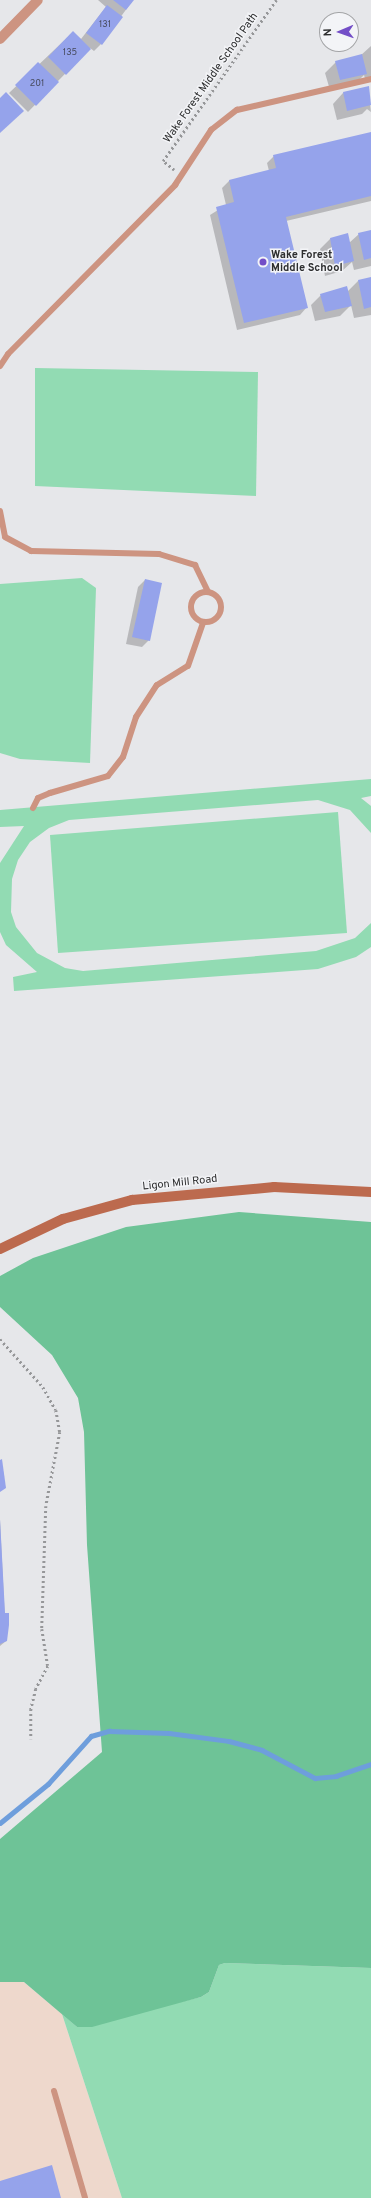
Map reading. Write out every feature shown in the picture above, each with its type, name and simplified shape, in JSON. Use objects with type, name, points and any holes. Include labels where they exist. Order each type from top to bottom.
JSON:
[{"type":"main road","name":"Ligon Mill Road","points":[[0,1249],[63,1219],[132,1200],[274,1187],[371,1192]]},
{"type":"street","points":[[2,34],[38,0]]},
{"type":"lane","points":[[0,366],[8,354],[175,185],[212,130],[238,110],[371,79]]},
{"type":"lane","points":[[0,512],[5,537],[31,551],[159,554],[195,565],[208,592],[217,597],[221,607],[214,621],[203,623],[194,618],[190,608],[197,594],[208,592]]},
{"type":"lane","points":[[33,808],[38,798],[108,776],[123,757],[136,717],[157,685],[188,666],[203,623]]},
{"type":"lane","points":[[54,2091],[85,2198]]},
{"type":"path","name":"Wake Forest Middle School Path","points":[[168,165],[163,161],[276,0]]},
{"type":"path","points":[[0,1339],[43,1387],[56,1410],[60,1432],[46,1506],[42,1629],[48,1666],[34,1696],[31,1739]]},
{"type":"shaded area","points":[[0,1982],[24,1982],[62,2014],[122,2198],[0,2198]]},
{"type":"green space","points":[[35,368],[258,372],[256,496],[35,486]]},
{"type":"green space","points":[[82,578],[96,588],[90,763],[20,759],[0,753],[0,584]]},
{"type":"green space","points":[[371,779],[371,796],[361,798],[371,806],[371,833],[350,810],[318,800],[69,820],[49,828],[30,842],[18,860],[12,879],[11,912],[16,927],[37,953],[65,968],[83,971],[316,951],[355,938],[371,923],[371,947],[356,957],[318,969],[14,991],[13,977],[37,972],[6,945],[0,932],[0,863],[24,826],[0,827],[0,810]]},
{"type":"green space","points":[[338,812],[347,933],[58,953],[50,835]]},
{"type":"green space","points":[[239,1212],[371,1222],[371,1968],[225,1963],[219,1965],[209,1992],[201,1997],[92,2027],[77,2027],[24,1982],[0,1982],[0,1839],[102,1752],[87,1545],[84,1432],[78,1398],[52,1355],[0,1307],[0,1276],[33,1258],[126,1227]]},
{"type":"green space","points":[[225,1963],[371,1968],[371,2198],[122,2198],[62,2014],[77,2027],[201,1997],[209,1992],[219,1965]]},
{"type":"building","points":[[113,0],[134,0],[126,10]]},
{"type":"building","points":[[107,5],[123,17],[102,45],[86,33]]},
{"type":"building","points":[[73,31],[91,49],[66,75],[48,57]]},
{"type":"building","points":[[362,54],[367,74],[340,80],[335,61]]},
{"type":"building","points":[[38,62],[59,82],[36,106],[15,85]]},
{"type":"building","points":[[369,86],[371,105],[347,111],[343,92]]},
{"type":"building","points":[[6,92],[24,111],[0,133],[0,98]]},
{"type":"building","name":"Wake Forest Middle School","points":[[371,132],[371,196],[286,217],[308,308],[244,323],[216,207],[234,202],[229,180],[276,168],[273,155]]},
{"type":"building","points":[[371,230],[371,258],[364,260],[358,233]]},
{"type":"building","points":[[348,233],[354,261],[335,266],[330,238]]},
{"type":"building","points":[[371,277],[371,307],[364,309],[358,280]]},
{"type":"building","points":[[347,286],[352,306],[325,312],[320,294]]},
{"type":"building","points":[[145,579],[162,583],[150,641],[132,637]]},
{"type":"building","points":[[2,1459],[6,1488],[0,1492],[0,1460]]},
{"type":"building","points":[[0,1519],[5,1613],[9,1613],[9,1625],[7,1641],[0,1644]]},
{"type":"building","points":[[52,2165],[61,2198],[0,2198],[0,2181]]},
{"type":"waterway","points":[[0,1823],[48,1784],[91,1736],[109,1731],[169,1733],[229,1741],[262,1750],[315,1778],[336,1776],[371,1764]]},
{"type":"place","name":"Wake Forest Middle School","points":[[263,262]]}]
